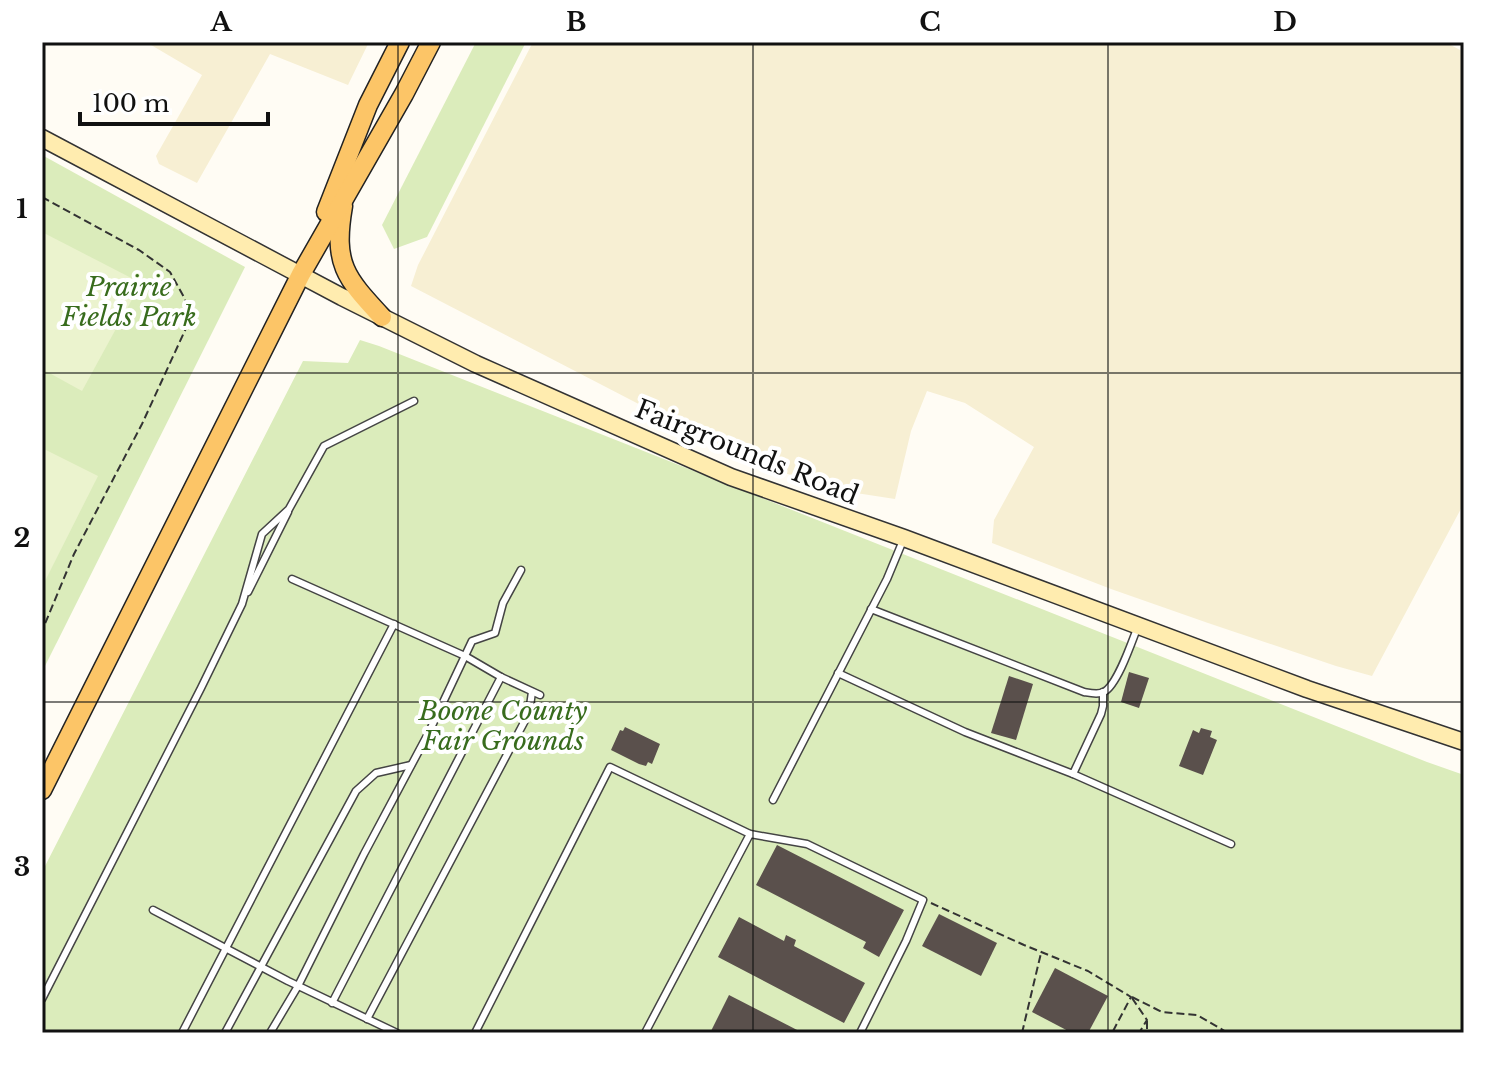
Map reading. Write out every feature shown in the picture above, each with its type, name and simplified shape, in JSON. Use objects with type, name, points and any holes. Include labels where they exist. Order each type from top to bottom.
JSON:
[{"type":"main road","points":[[301,274],[368,105],[400,42]]},
{"type":"main road","points":[[42,790],[301,274],[431,42]]},
{"type":"main road","name":"Fairgrounds Road","points":[[42,138],[476,364],[731,477],[904,538],[1307,689],[1464,742]]},
{"type":"main road","points":[[345,197],[340,225],[340,250],[345,272],[354,287],[382,317]]},
{"type":"lane","points":[[42,999],[289,509],[324,446],[414,401]]},
{"type":"lane","points":[[242,604],[262,534],[289,509]]},
{"type":"lane","points":[[773,800],[887,579],[904,538]]},
{"type":"lane","points":[[270,1033],[298,986],[429,732],[472,641],[495,633],[503,603],[521,570]]},
{"type":"lane","points":[[292,579],[465,656],[540,695]]},
{"type":"lane","points":[[871,609],[1084,692],[1099,694],[1114,681],[1138,626]]},
{"type":"lane","points":[[182,1033],[394,624]]},
{"type":"lane","points":[[838,673],[965,732],[1073,774],[1231,844]]},
{"type":"lane","points":[[332,1003],[501,677]]},
{"type":"lane","points":[[367,1019],[529,713],[532,692]]},
{"type":"lane","points":[[1073,774],[1101,714],[1103,692]]},
{"type":"lane","points":[[225,1033],[356,791],[376,773],[411,765]]},
{"type":"lane","points":[[475,1033],[610,767],[750,834],[807,844],[923,900],[860,1033]]},
{"type":"lane","points":[[645,1033],[750,834]]},
{"type":"lane","points":[[153,910],[395,1033]]},
{"type":"path","points":[[42,197],[139,250],[170,272],[185,299],[187,326],[142,424],[74,554],[42,631]]},
{"type":"path","points":[[923,900],[1088,971],[1162,1012],[1197,1015],[1228,1033]]},
{"type":"path","points":[[1022,1033],[1041,952]]},
{"type":"path","points":[[1131,997],[1147,1020],[1147,1033]]},
{"type":"path","points":[[1112,1033],[1131,997]]},
{"type":"path","points":[[1139,1033],[1147,1020]]},
{"type":"shaded area","points":[[146,42],[369,42],[348,85],[270,54],[197,183],[159,164],[156,156],[202,75]]},
{"type":"shaded area","points":[[533,42],[1445,42],[1464,52],[1464,503],[1372,676],[1208,623],[992,543],[994,520],[1034,447],[965,403],[927,391],[911,431],[895,499],[856,493],[784,473],[710,441],[411,286],[418,265]]},
{"type":"green space","points":[[476,42],[526,42],[427,237],[394,249],[382,225]]},
{"type":"green space","name":"Prairie Fields Park","points":[[42,155],[245,267],[42,672]]},
{"type":"green space","points":[[42,232],[141,283],[82,391],[42,369]]},
{"type":"green space","name":"Boone County Fair Grounds","points":[[360,340],[1464,775],[1464,1033],[42,1033],[42,872],[303,361],[348,363]]},
{"type":"green space","points":[[42,448],[98,476],[43,585],[42,584]]},
{"type":"building","points":[[1129,672],[1149,678],[1139,708],[1121,702]]},
{"type":"building","points":[[1009,676],[1033,684],[1016,740],[991,733]]},
{"type":"building","points":[[625,727],[660,744],[652,764],[639,764],[611,750],[620,730],[623,731]]},
{"type":"building","points":[[1201,728],[1212,731],[1210,737],[1217,740],[1203,775],[1179,766],[1193,730],[1199,733]]},
{"type":"building","points":[[777,845],[904,910],[879,957],[863,948],[866,942],[756,885]]},
{"type":"building","points":[[939,914],[997,943],[981,976],[922,946]]},
{"type":"building","points":[[739,917],[784,941],[786,935],[796,940],[794,946],[865,983],[844,1023],[718,957]]},
{"type":"building","points":[[1055,968],[1108,996],[1088,1033],[1072,1033],[1032,1012]]},
{"type":"building","points":[[729,995],[803,1033],[710,1033]]}]
